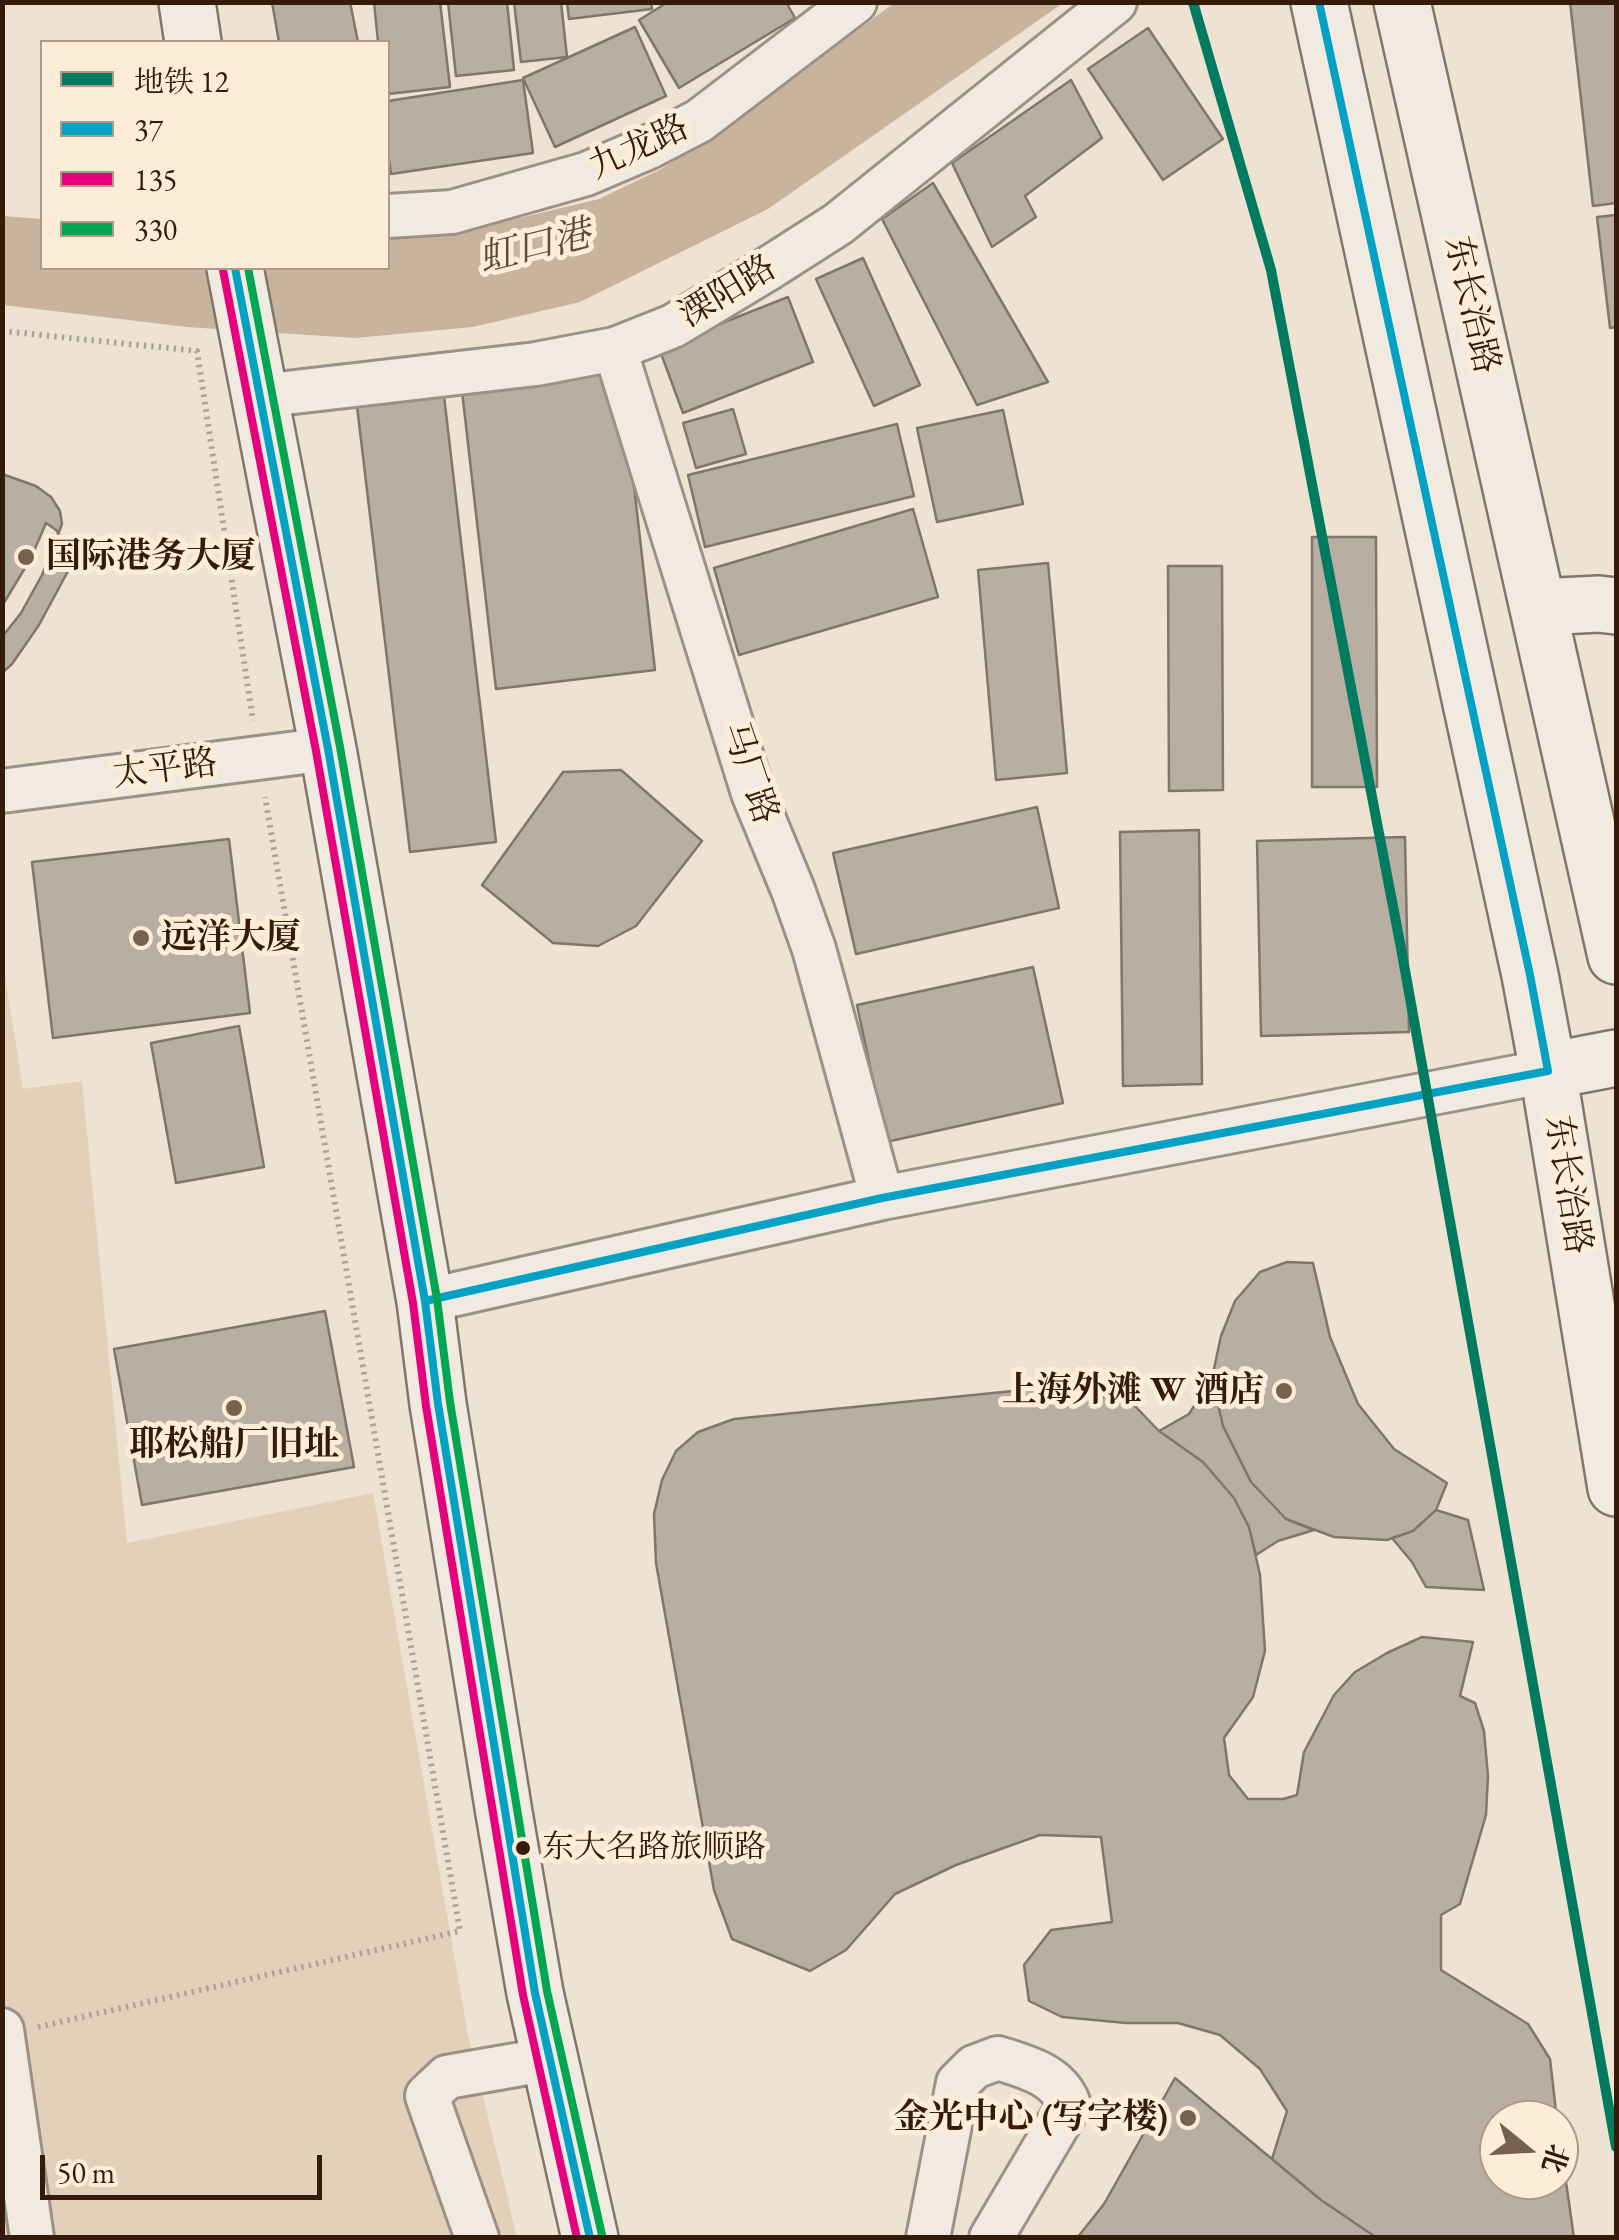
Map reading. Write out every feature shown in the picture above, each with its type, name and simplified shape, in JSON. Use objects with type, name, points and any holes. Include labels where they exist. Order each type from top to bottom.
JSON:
[{"type":"main road","points":[[186,2],[194,40]]},
{"type":"main road","name":"东长治路","points":[[1319,2],[1530,975],[1616,1488]]},
{"type":"main road","name":"东长治路","points":[[1402,2],[1616,956]]},
{"type":"main road","points":[[236,273],[328,749],[425,1300],[438,1404],[535,1993],[590,2238]]},
{"type":"main road","points":[[1539,607],[1616,606]]},
{"type":"main road","points":[[1548,1071],[1616,1058]]},
{"type":"street","name":"九龙路","points":[[390,216],[452,212],[586,174],[647,148],[699,121],[856,2]]},
{"type":"street","name":"溧阳路","points":[[254,370],[518,367],[615,349],[673,326],[838,224],[1115,2]]},
{"type":"street","name":"马厂路","points":[[615,349],[753,792],[814,948],[882,1198]]},
{"type":"street","name":"太平路","points":[[2,791],[328,749]]},
{"type":"street","points":[[425,1300],[882,1198],[1548,1071]]},
{"type":"street","points":[[3,2032],[32,2238]]},
{"type":"street","points":[[928,2238],[958,2084],[974,2066],[998,2058],[1047,2077],[1062,2088],[1068,2102],[990,2238]]},
{"type":"street","points":[[477,2238],[427,2096],[447,2077],[550,2059]]},
{"type":"path","points":[[2,331],[196,352],[293,969],[460,1931],[3,2032]]},
{"type":"shaded area","points":[[2,957],[23,1089],[82,1081],[127,1543],[373,1493],[468,2035],[517,2237],[3,2237]]},
{"type":"water","name":"虹口港","points":[[894,3],[1063,3],[768,209],[580,302],[473,327],[355,338],[187,327],[3,305],[3,216],[40,219],[40,270],[390,270],[390,237],[473,229],[599,199],[659,170],[718,134]]},
{"type":"building","points":[[272,2],[350,2],[358,40],[279,40]]},
{"type":"building","points":[[374,2],[440,2],[450,87],[390,94],[390,40],[378,40]]},
{"type":"building","points":[[448,2],[507,2],[514,70],[456,76]]},
{"type":"building","points":[[514,2],[561,2],[567,57],[521,62]]},
{"type":"building","points":[[567,2],[651,2],[652,9],[569,19]]},
{"type":"building","points":[[668,2],[786,2],[795,18],[679,88],[639,20]]},
{"type":"building","points":[[1570,2],[1616,2],[1616,203],[1593,206]]},
{"type":"building","points":[[635,27],[666,96],[555,147],[523,78]]},
{"type":"building","points":[[1148,28],[1223,139],[1163,180],[1088,69]]},
{"type":"building","points":[[523,80],[533,153],[391,174],[390,101]]},
{"type":"building","points":[[1071,80],[1102,138],[1025,196],[1036,217],[992,247],[952,163]]},
{"type":"building","points":[[933,183],[1048,382],[977,405],[882,219]]},
{"type":"building","points":[[1616,215],[1616,327],[1610,328],[1597,217]]},
{"type":"building","points":[[863,258],[920,385],[874,406],[816,279]]},
{"type":"building","points":[[788,297],[813,362],[683,413],[659,348]]},
{"type":"building","points":[[621,372],[655,670],[496,689],[462,391]]},
{"type":"building","points":[[444,396],[496,842],[410,852],[357,406]]},
{"type":"building","points":[[733,409],[746,454],[696,468],[683,423]]},
{"type":"building","points":[[1003,410],[1023,504],[937,522],[917,428]]},
{"type":"building","points":[[897,424],[914,496],[705,547],[688,475]]},
{"type":"building","name":"国际港务大厦","points":[[2,474],[36,486],[51,497],[60,511],[62,524],[42,575],[2,637]]},
{"type":"building","points":[[913,509],[938,597],[739,655],[714,568]]},
{"type":"building","points":[[46,523],[56,530],[75,558],[39,625],[2,673],[2,606],[31,558]]},
{"type":"building","points":[[1312,537],[1376,537],[1377,787],[1312,787]]},
{"type":"building","points":[[1048,563],[1067,773],[996,780],[978,570]]},
{"type":"building","points":[[1168,566],[1222,566],[1223,790],[1169,791]]},
{"type":"building","points":[[621,770],[702,841],[636,926],[598,946],[553,943],[482,885],[563,772]]},
{"type":"building","points":[[1037,807],[1059,908],[856,954],[833,853]]},
{"type":"building","points":[[1199,830],[1202,1084],[1123,1086],[1120,832]]},
{"type":"building","points":[[1405,837],[1409,1032],[1261,1036],[1257,841]]},
{"type":"building","name":"远洋大厦","points":[[229,839],[250,1013],[53,1038],[32,862]]},
{"type":"building","points":[[1033,967],[1063,1103],[886,1142],[857,1005]]},
{"type":"building","points":[[239,1026],[264,1167],[176,1183],[151,1043]]},
{"type":"building","name":"上海外滩 W 酒店","points":[[1287,1262],[1313,1263],[1330,1337],[1358,1404],[1394,1449],[1447,1483],[1436,1510],[1413,1531],[1387,1540],[1334,1537],[1286,1519],[1251,1482],[1223,1426],[1212,1378],[1221,1336],[1235,1301],[1260,1272]]},
{"type":"building","name":"耶松船厂旧址","points":[[325,1311],[354,1467],[142,1505],[114,1349]]},
{"type":"building","points":[[1212,1378],[1223,1426],[1251,1482],[1286,1519],[1314,1530],[1278,1541],[1256,1555],[1249,1527],[1234,1498],[1203,1462],[1159,1431],[1189,1414]]},
{"type":"building","points":[[1053,1387],[1131,1402],[1159,1431],[1203,1462],[1234,1498],[1249,1527],[1260,1575],[1265,1651],[1253,1697],[1224,1738],[1229,1775],[1248,1799],[1297,1795],[1304,1752],[1334,1695],[1355,1672],[1422,1637],[1473,1642],[1460,1696],[1475,1703],[1484,1731],[1486,1815],[1460,1904],[1441,1915],[1441,1970],[1528,2024],[1550,2059],[1555,2100],[1479,2100],[1479,2200],[1569,2200],[1574,2238],[1377,2238],[1321,2200],[1272,2159],[1287,2111],[1260,2069],[1220,2035],[1178,2023],[1062,2017],[1029,2001],[1024,1965],[1051,1930],[1112,1922],[1101,1837],[1040,1835],[956,1865],[895,1894],[846,1950],[810,1971],[732,1939],[714,1890],[656,1563],[654,1514],[662,1480],[676,1451],[698,1432],[734,1419]]},
{"type":"building","points":[[1436,1510],[1468,1520],[1484,1590],[1426,1587],[1392,1538],[1413,1531]]},
{"type":"building","name":"金光中心 (写字楼)","points":[[1175,2078],[1321,2200],[1377,2238],[1077,2238],[1104,2204]]},
{"type":"metro line","name":"12","points":[[1193,2],[1271,270],[1401,948],[1616,2147]]},
{"type":"transit line","name":"37","points":[[425,1301],[882,1198],[1548,1071],[1319,2]]},
{"type":"transit line","name":"135","points":[[223,270],[316,751],[413,1303],[426,1406],[523,1995],[577,2238]]},
{"type":"transit line","name":"37","points":[[235,270],[328,749],[425,1301],[438,1404],[535,1993],[590,2238]]},
{"type":"transit line","name":"330","points":[[248,270],[340,747],[437,1299],[450,1402],[547,1991],[602,2235]]},
{"type":"place","name":"国际港务大厦","points":[[26,557]]},
{"type":"place","name":"远洋大厦","points":[[141,938]]},
{"type":"place","name":"上海外滩 W 酒店","points":[[1284,1391]]},
{"type":"place","name":"耶松船厂旧址","points":[[234,1408]]},
{"type":"place","name":"东大名路旅顺路","points":[[523,1848]]},
{"type":"place","name":"金光中心 (写字楼)","points":[[1188,2118]]}]
